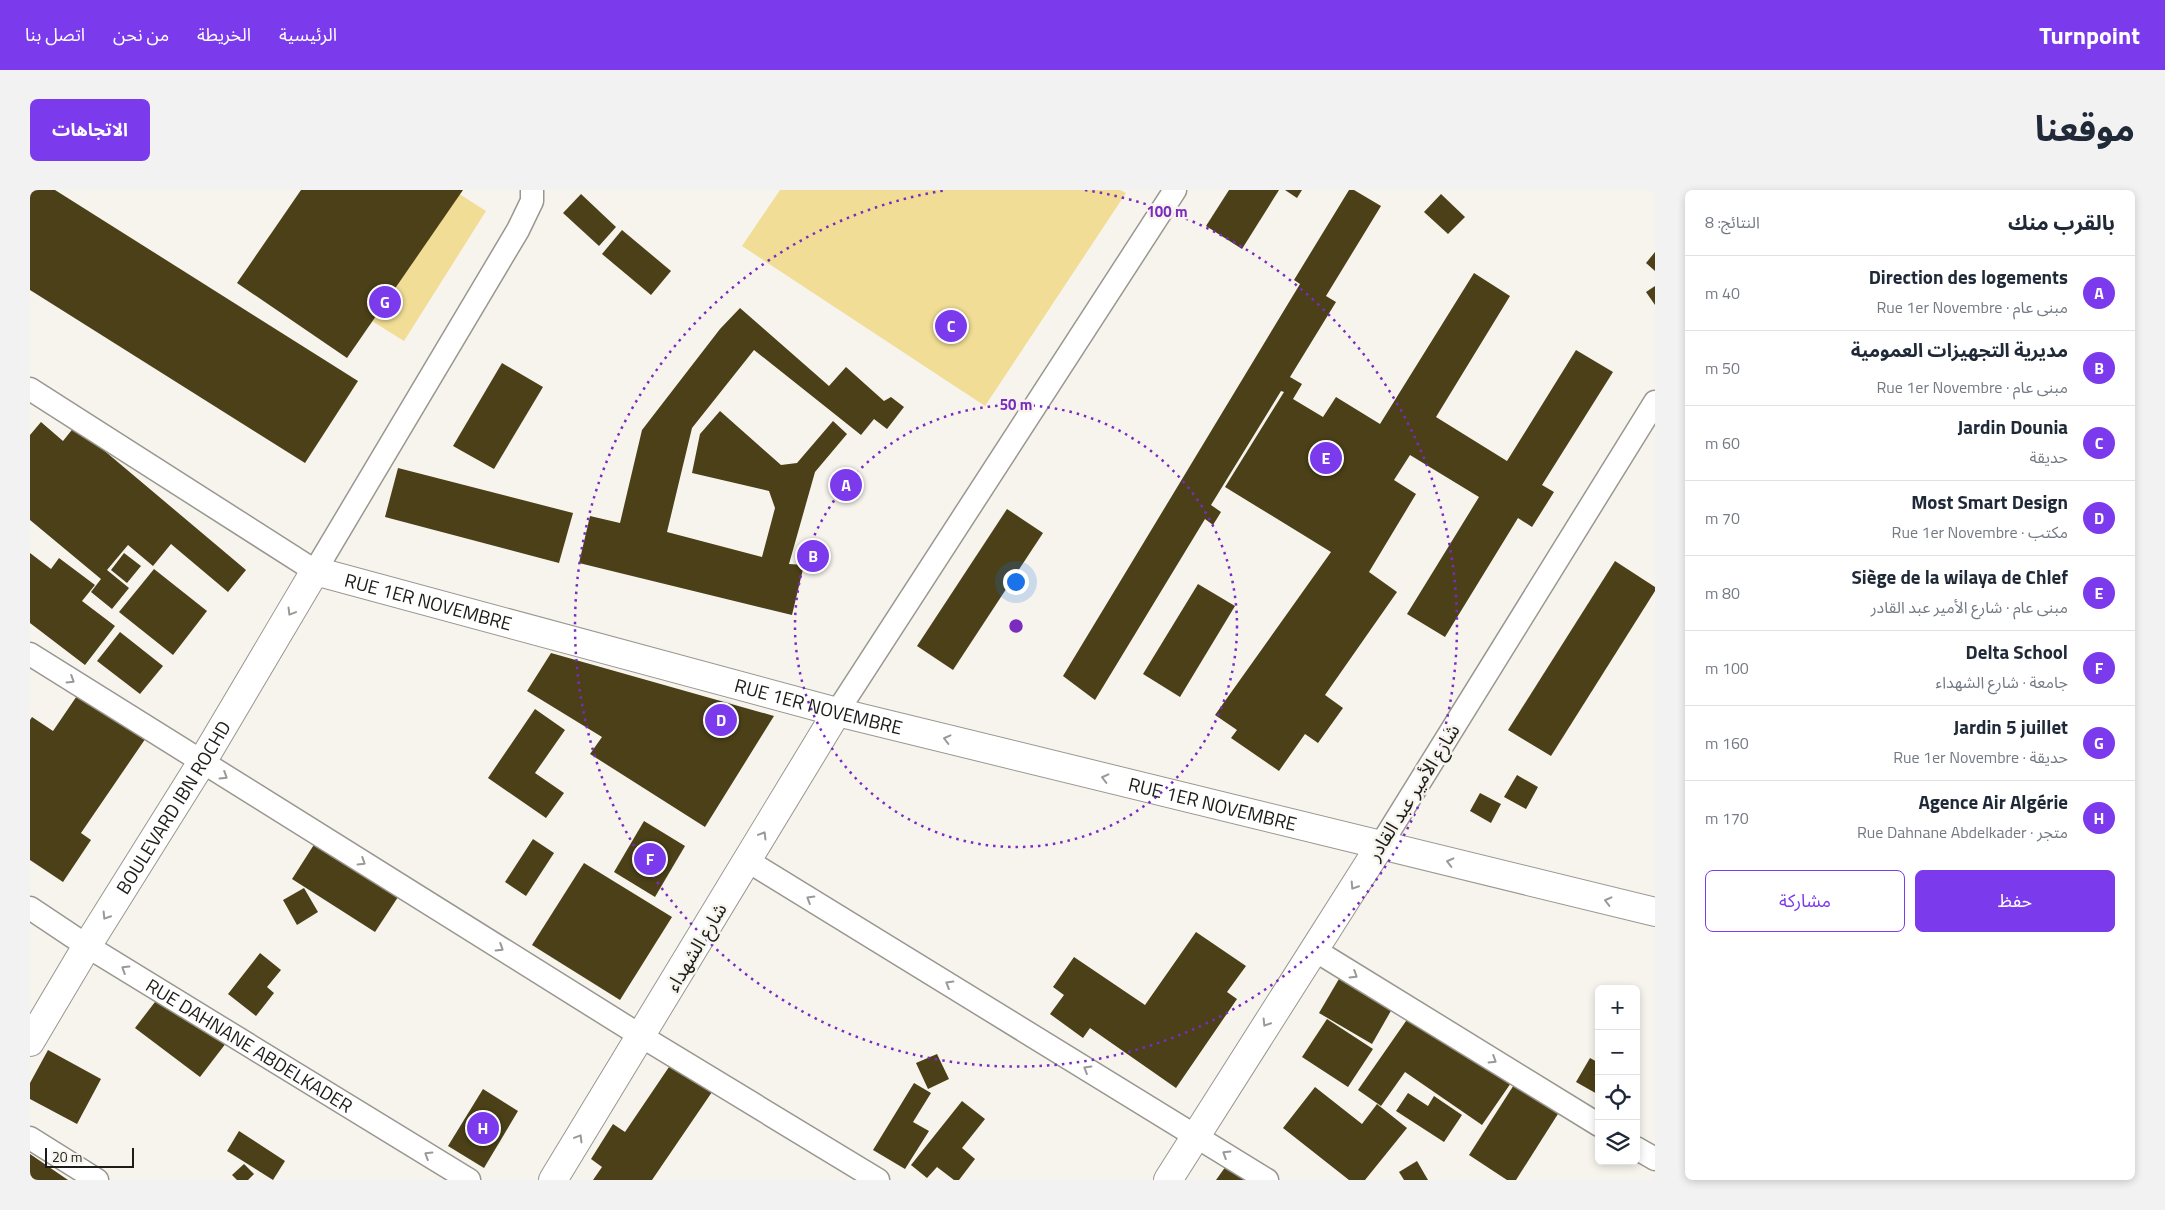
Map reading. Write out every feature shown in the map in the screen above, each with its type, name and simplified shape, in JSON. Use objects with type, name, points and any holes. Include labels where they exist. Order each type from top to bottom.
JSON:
[{"type":"street","points":[[315,570],[518,230],[532,201],[532,190]]},
{"type":"street","points":[[837,712],[1175,190]]},
{"type":"street","name":"RUE 1ER NOVEMBRE","points":[[30,389],[315,570],[837,712],[1655,912]]},
{"type":"street","name":"شارع الأمير عبد القادر","points":[[1168,1180],[1380,846],[1655,402]]},
{"type":"street","name":"BOULEVARD IBN ROCHD","points":[[30,1042],[87,946],[202,762],[315,570]]},
{"type":"street","points":[[30,654],[641,1036],[878,1180]]},
{"type":"street","name":"شارع الشهداء","points":[[553,1180],[837,712]]},
{"type":"street","points":[[748,861],[1267,1180]]},
{"type":"street","name":"RUE DAHNANE ABDELKADER","points":[[30,908],[87,946],[469,1180]]},
{"type":"street","points":[[1313,949],[1595,1123]]},
{"type":"street","points":[[30,1138],[97,1180]]},
{"type":"street","points":[[1640,1151],[1655,1160]]},
{"type":"shaded area","points":[[453,190],[486,211],[404,341],[279,263]]},
{"type":"shaded area","points":[[780,190],[1120,190],[1126,193],[985,406],[742,246]]},
{"type":"building","points":[[30,190],[55,190],[358,381],[305,463],[30,290]]},
{"type":"building","points":[[301,190],[463,190],[347,358],[237,283]]},
{"type":"building","points":[[1229,190],[1279,190],[1242,249],[1206,226]]},
{"type":"building","points":[[1285,190],[1302,190],[1297,198]]},
{"type":"building","points":[[1349,190],[1354,190],[1381,206],[1326,296],[1336,302],[1290,377],[1302,384],[1293,399],[1323,417],[1336,397],[1380,424],[1474,273],[1510,296],[1436,417],[1507,461],[1576,350],[1613,372],[1542,485],[1554,492],[1532,527],[1518,518],[1445,637],[1407,614],[1479,497],[1410,455],[1394,480],[1416,494],[1369,572],[1397,592],[1325,695],[1343,708],[1318,743],[1305,734],[1279,771],[1231,738],[1237,730],[1215,715],[1331,552],[1225,487],[1284,392],[1281,391],[1211,505],[1221,512],[1213,525],[1205,519],[1095,700],[1063,676],[1300,284],[1294,280]]},
{"type":"building","points":[[581,194],[616,227],[599,246],[563,213]]},
{"type":"building","points":[[1441,194],[1465,217],[1448,234],[1424,212]]},
{"type":"building","points":[[622,230],[671,271],[651,295],[602,254]]},
{"type":"building","points":[[1655,252],[1655,271],[1646,263]]},
{"type":"building","points":[[1655,286],[1655,305],[1646,292]]},
{"type":"building","points":[[740,308],[829,386],[846,367],[884,401],[891,397],[904,407],[887,429],[874,419],[861,435],[754,350],[692,428],[667,532],[762,557],[775,508],[769,491],[692,473],[700,434],[720,411],[781,465],[797,463],[833,421],[847,434],[815,472],[789,564],[804,565],[792,615],[579,563],[590,516],[620,523],[642,430],[720,329]]},
{"type":"building","points":[[502,363],[543,387],[494,469],[453,446]]},
{"type":"building","points":[[41,422],[63,441],[75,426],[246,570],[228,592],[171,544],[153,566],[128,545],[107,570],[129,588],[112,609],[91,592],[101,579],[30,520],[30,435]]},
{"type":"building","points":[[398,468],[573,513],[559,563],[385,517]]},
{"type":"building","points":[[1007,509],[1043,533],[953,670],[917,646]]},
{"type":"building","points":[[30,553],[51,569],[59,558],[95,585],[82,601],[115,626],[85,665],[30,623]]},
{"type":"building","points":[[124,553],[141,566],[127,583],[111,570]]},
{"type":"building","points":[[1615,561],[1655,587],[1655,591],[1551,756],[1508,730]]},
{"type":"building","points":[[154,569],[207,611],[173,655],[119,612]]},
{"type":"building","points":[[1198,584],[1235,606],[1180,697],[1143,674]]},
{"type":"building","points":[[120,632],[163,666],[140,694],[97,661]]},
{"type":"building","points":[[551,653],[774,716],[705,827],[590,754],[602,737],[527,691]]},
{"type":"building","points":[[83,687],[150,732],[81,833],[91,840],[63,882],[30,860],[30,720],[32,717],[53,731]]},
{"type":"building","points":[[535,709],[565,730],[535,773],[564,793],[546,818],[488,778]]},
{"type":"building","points":[[1517,775],[1538,787],[1526,809],[1504,797]]},
{"type":"building","points":[[1480,793],[1501,804],[1491,823],[1470,811]]},
{"type":"building","points":[[644,821],[685,846],[655,897],[614,872]]},
{"type":"building","points":[[533,839],[554,853],[526,896],[505,882]]},
{"type":"building","points":[[317,840],[400,894],[375,932],[292,879]]},
{"type":"building","points":[[584,863],[672,917],[620,1000],[532,945]]},
{"type":"building","points":[[304,888],[318,912],[297,925],[283,900]]},
{"type":"building","points":[[1196,932],[1246,966],[1227,992],[1237,999],[1176,1088],[1090,1028],[1083,1038],[1050,1014],[1064,995],[1053,987],[1074,957],[1145,1005]]},
{"type":"building","points":[[260,953],[281,970],[267,987],[274,993],[256,1016],[228,994]]},
{"type":"building","points":[[1343,972],[1396,1002],[1372,1044],[1319,1013]]},
{"type":"building","points":[[168,985],[233,1034],[200,1077],[135,1028]]},
{"type":"building","points":[[1413,1011],[1513,1080],[1482,1125],[1405,1072],[1381,1106],[1358,1090]]},
{"type":"building","points":[[1327,1019],[1373,1049],[1348,1087],[1302,1057]]},
{"type":"building","points":[[48,1050],[101,1079],[77,1124],[30,1099],[30,1083]]},
{"type":"building","points":[[937,1054],[949,1079],[928,1089],[916,1063]]},
{"type":"building","points":[[1590,1058],[1595,1061],[1595,1093],[1576,1082]]},
{"type":"building","points":[[671,1064],[712,1092],[652,1180],[593,1180],[602,1167],[591,1159],[613,1124],[625,1132]]},
{"type":"building","points":[[1519,1077],[1563,1106],[1516,1180],[1507,1180],[1469,1155]]},
{"type":"building","points":[[914,1083],[931,1093],[913,1122],[929,1131],[905,1169],[873,1150]]},
{"type":"building","points":[[1315,1087],[1362,1124],[1377,1104],[1407,1128],[1365,1180],[1349,1180],[1283,1128]]},
{"type":"building","points":[[483,1089],[518,1111],[484,1168],[448,1146]]},
{"type":"building","points":[[1408,1093],[1428,1106],[1434,1096],[1462,1115],[1444,1142],[1396,1111]]},
{"type":"building","points":[[962,1101],[985,1119],[962,1148],[975,1159],[959,1180],[954,1180],[937,1167],[927,1178],[911,1165]]},
{"type":"building","points":[[239,1131],[285,1161],[273,1180],[227,1151]]},
{"type":"building","points":[[30,1154],[68,1180],[30,1180]]},
{"type":"building","points":[[1417,1161],[1428,1180],[1404,1180],[1399,1172]]},
{"type":"building","points":[[244,1164],[254,1174],[248,1180],[237,1180],[232,1175]]},
{"type":"building","points":[[1226,1166],[1245,1180],[1216,1180]]},
{"type":"place","name":"Jardin 5 juillet","points":[[385,302]]},
{"type":"place","name":"Jardin Dounia","points":[[951,326]]},
{"type":"place","name":"Siège de la wilaya de Chlef","points":[[1326,458]]},
{"type":"place","name":"Direction des logements","points":[[846,485]]},
{"type":"place","name":"مديرية التجهيزات العمومية","points":[[813,556]]},
{"type":"place","name":"Most Smart Design","points":[[721,720]]},
{"type":"place","name":"Delta School","points":[[650,859]]},
{"type":"place","name":"Agence Air Algérie","points":[[483,1128]]}]
